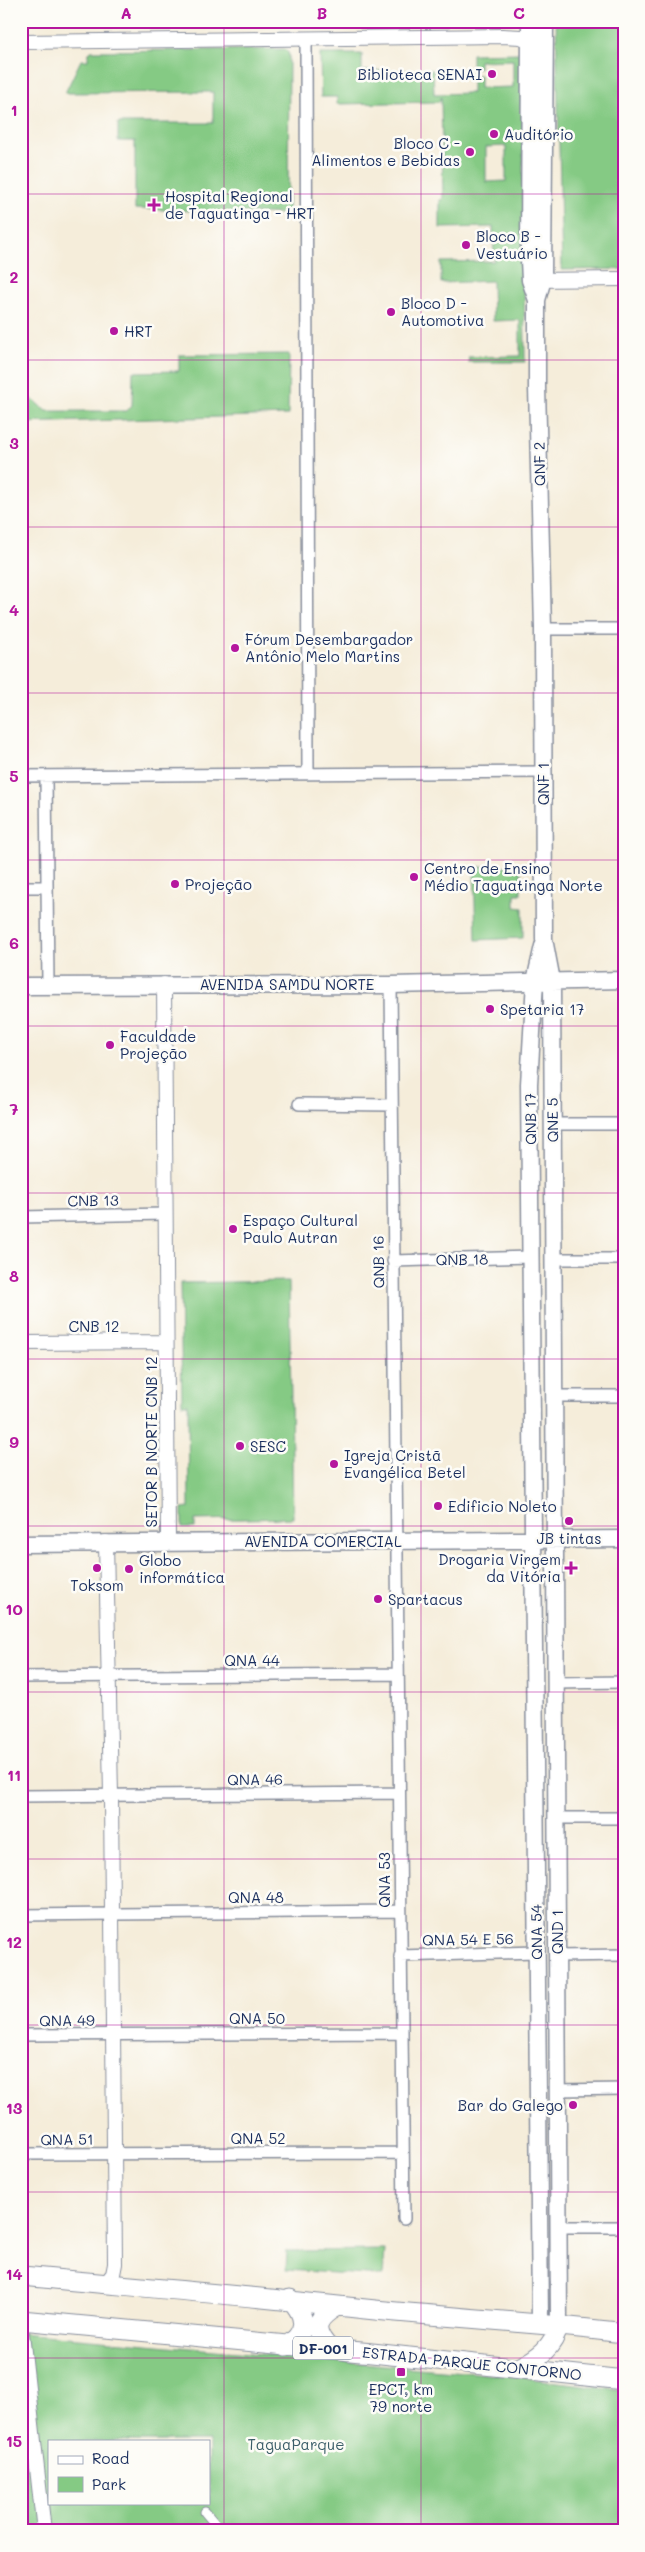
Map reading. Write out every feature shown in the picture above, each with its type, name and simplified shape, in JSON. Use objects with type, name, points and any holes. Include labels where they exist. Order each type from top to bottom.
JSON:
[{"type":"highway","points":[[21,2276],[540,2323],[624,2334]]},
{"type":"highway","points":[[286,2346],[298,2338],[302,2328],[300,2310],[290,2299]]},
{"type":"highway","points":[[330,2349],[319,2336],[318,2324],[323,2315],[338,2306]]},
{"type":"highway","name":"ESTRADA PARQUE CONTORNO","points":[[21,2320],[330,2349],[624,2380]]},
{"type":"highway","points":[[518,2368],[538,2358],[549,2347],[557,2334],[559,2325]]},
{"type":"main road","points":[[529,21],[536,280]]},
{"type":"main road","points":[[536,280],[545,21]]},
{"type":"main road","name":"QNF 2","points":[[536,280],[543,629]]},
{"type":"main road","name":"QNF 1","points":[[543,629],[544,939],[552,981]]},
{"type":"main road","name":"QNF 1","points":[[535,981],[544,939]]},
{"type":"main road","name":"AVENIDA SAMDU NORTE","points":[[21,986],[164,984],[392,985],[624,980]]},
{"type":"main road","name":"QNB 17","points":[[532,1409],[529,1084],[535,981]]},
{"type":"main road","name":"QNE 5","points":[[552,981],[553,1402]]},
{"type":"main road","points":[[530,1049],[540,1062],[547,1061],[551,1052]]},
{"type":"main road","points":[[529,1084],[539,1079],[551,1083]]},
{"type":"main road","points":[[532,1540],[532,1409],[544,1413],[553,1402]]},
{"type":"main road","name":"QND 1","points":[[553,1402],[559,2325]]},
{"type":"main road","name":"AVENIDA COMERCIAL","points":[[21,1544],[624,1539]]},
{"type":"main road","name":"QNA 54","points":[[532,1540],[540,2323]]},
{"type":"main road","points":[[533,1623],[543,1618],[555,1624]]},
{"type":"main road","points":[[536,1874],[547,1880],[557,1876]]},
{"type":"main road","points":[[536,1900],[544,1895],[557,1900]]},
{"type":"main road","points":[[540,2267],[553,2272],[559,2268]]},
{"type":"street","points":[[502,36],[518,30],[529,21]]},
{"type":"street","points":[[21,42],[502,36],[530,41]]},
{"type":"street","points":[[306,39],[308,774]]},
{"type":"street","points":[[536,280],[624,279]]},
{"type":"street","points":[[543,629],[624,629]]},
{"type":"street","points":[[21,776],[543,772]]},
{"type":"street","points":[[46,776],[48,986]]},
{"type":"street","points":[[21,887],[46,887]]},
{"type":"street","name":"SETOR B NORTE CNB 12","points":[[164,984],[168,1542]]},
{"type":"street","name":"QNB 16","points":[[392,985],[396,1540]]},
{"type":"street","points":[[299,1104],[392,1105]]},
{"type":"street","points":[[552,1124],[624,1124]]},
{"type":"street","name":"CNB 13","points":[[21,1217],[165,1214]]},
{"type":"street","name":"QNB 18","points":[[393,1261],[532,1257]]},
{"type":"street","points":[[552,1259],[624,1259]]},
{"type":"street","name":"CNB 12","points":[[21,1343],[166,1342]]},
{"type":"street","points":[[553,1402],[624,1396]]},
{"type":"street","name":"QNA 53","points":[[396,1540],[404,2219]]},
{"type":"street","points":[[104,2284],[113,2274],[114,2264],[111,1796],[107,1676],[106,1542]]},
{"type":"street","name":"QNA 44","points":[[21,1677],[397,1674]]},
{"type":"street","points":[[555,1683],[624,1682]]},
{"type":"street","name":"QNA 46","points":[[21,1796],[399,1793]]},
{"type":"street","points":[[556,1818],[624,1818]]},
{"type":"street","name":"QNA 48","points":[[21,1915],[399,1912]]},
{"type":"street","name":"QNA 54 E 56","points":[[400,1956],[536,1952]]},
{"type":"street","points":[[557,1956],[624,1955]]},
{"type":"street","name":"QNA 50","points":[[113,2034],[402,2033]]},
{"type":"street","name":"QNA 49","points":[[21,2035],[113,2034]]},
{"type":"street","points":[[558,2090],[624,2089]]},
{"type":"street","name":"QNA 52","points":[[113,2153],[402,2152]]},
{"type":"street","name":"QNA 51","points":[[21,2154],[113,2153]]},
{"type":"street","points":[[559,2227],[624,2227]]},
{"type":"street","points":[[114,2264],[128,2285]]},
{"type":"street","points":[[21,2326],[44,2531]]},
{"type":"street","points":[[205,2512],[221,2531]]},
{"type":"green space","points":[[556,21],[624,21],[624,269],[562,270]]},
{"type":"green space","points":[[285,49],[289,54],[288,214],[135,209],[135,141],[118,141],[118,123],[213,123],[213,92],[65,93],[81,60],[88,60],[88,54],[91,51]]},
{"type":"green space","points":[[522,53],[525,362],[468,362],[469,357],[520,356],[520,320],[493,321],[492,281],[441,283],[441,262],[494,261],[493,227],[440,228],[440,200],[443,199],[441,97],[439,102],[337,104],[337,97],[321,97],[320,54],[362,54],[362,71],[433,70],[434,94],[472,93],[472,75],[480,75],[480,88],[513,87],[513,60],[479,61],[479,68],[472,68],[472,54]],"holes":[[[506,146],[506,181],[486,182],[486,147]]]},
{"type":"green space","points":[[289,354],[288,415],[21,423],[21,392],[46,411],[127,411],[132,405],[133,372],[179,371],[179,355]]},
{"type":"green space","points":[[474,867],[521,867],[521,894],[515,894],[515,907],[523,908],[523,938],[476,940]]},
{"type":"green space","name":"SESC","points":[[289,1281],[293,1518],[195,1520],[195,1528],[182,1528],[182,1509],[189,1508],[188,1404],[182,1404],[180,1283]]},
{"type":"green space","points":[[385,2250],[383,2276],[286,2270],[287,2251]]},
{"type":"green space","name":"TaguaParque","points":[[21,2333],[509,2376],[624,2390],[624,2531],[21,2531]]},
{"type":"place","name":"Biblioteca SENAI","points":[[492,74]]},
{"type":"place","name":"Auditório","points":[[494,134]]},
{"type":"place","name":"Bloco C - Alimentos e Bebidas","points":[[470,152]]},
{"type":"place","name":"Hospital Regional de Taguatinga - HRT","points":[[154,205]]},
{"type":"place","name":"Bloco B - Vestuário","points":[[466,245]]},
{"type":"place","name":"Bloco D - Automotiva","points":[[391,312]]},
{"type":"place","name":"HRT","points":[[114,331]]},
{"type":"place","name":"Fórum Desembargador Antônio Melo Martins","points":[[235,648]]},
{"type":"place","name":"Centro de Ensino Médio Taguatinga Norte","points":[[414,877]]},
{"type":"place","name":"Projeção","points":[[175,884]]},
{"type":"place","name":"Spetaria 17","points":[[490,1009]]},
{"type":"place","name":"Faculdade Projeção","points":[[110,1045]]},
{"type":"place","name":"Espaço Cultural Paulo Autran","points":[[233,1229]]},
{"type":"place","name":"SESC","points":[[240,1446]]},
{"type":"place","name":"Igreja Cristã Evangélica Betel","points":[[334,1464]]},
{"type":"place","name":"Edificio Noleto","points":[[438,1506]]},
{"type":"place","name":"JB tintas","points":[[569,1521]]},
{"type":"place","name":"Toksom","points":[[97,1568]]},
{"type":"place","name":"Drogaria Virgem da Vitória","points":[[571,1568]]},
{"type":"place","name":"Globo informática","points":[[129,1569]]},
{"type":"place","name":"Spartacus","points":[[378,1599]]},
{"type":"place","name":"Bar do Galego","points":[[573,2105]]},
{"type":"place","name":"EPCT, km 79 norte","points":[[401,2372]]}]
